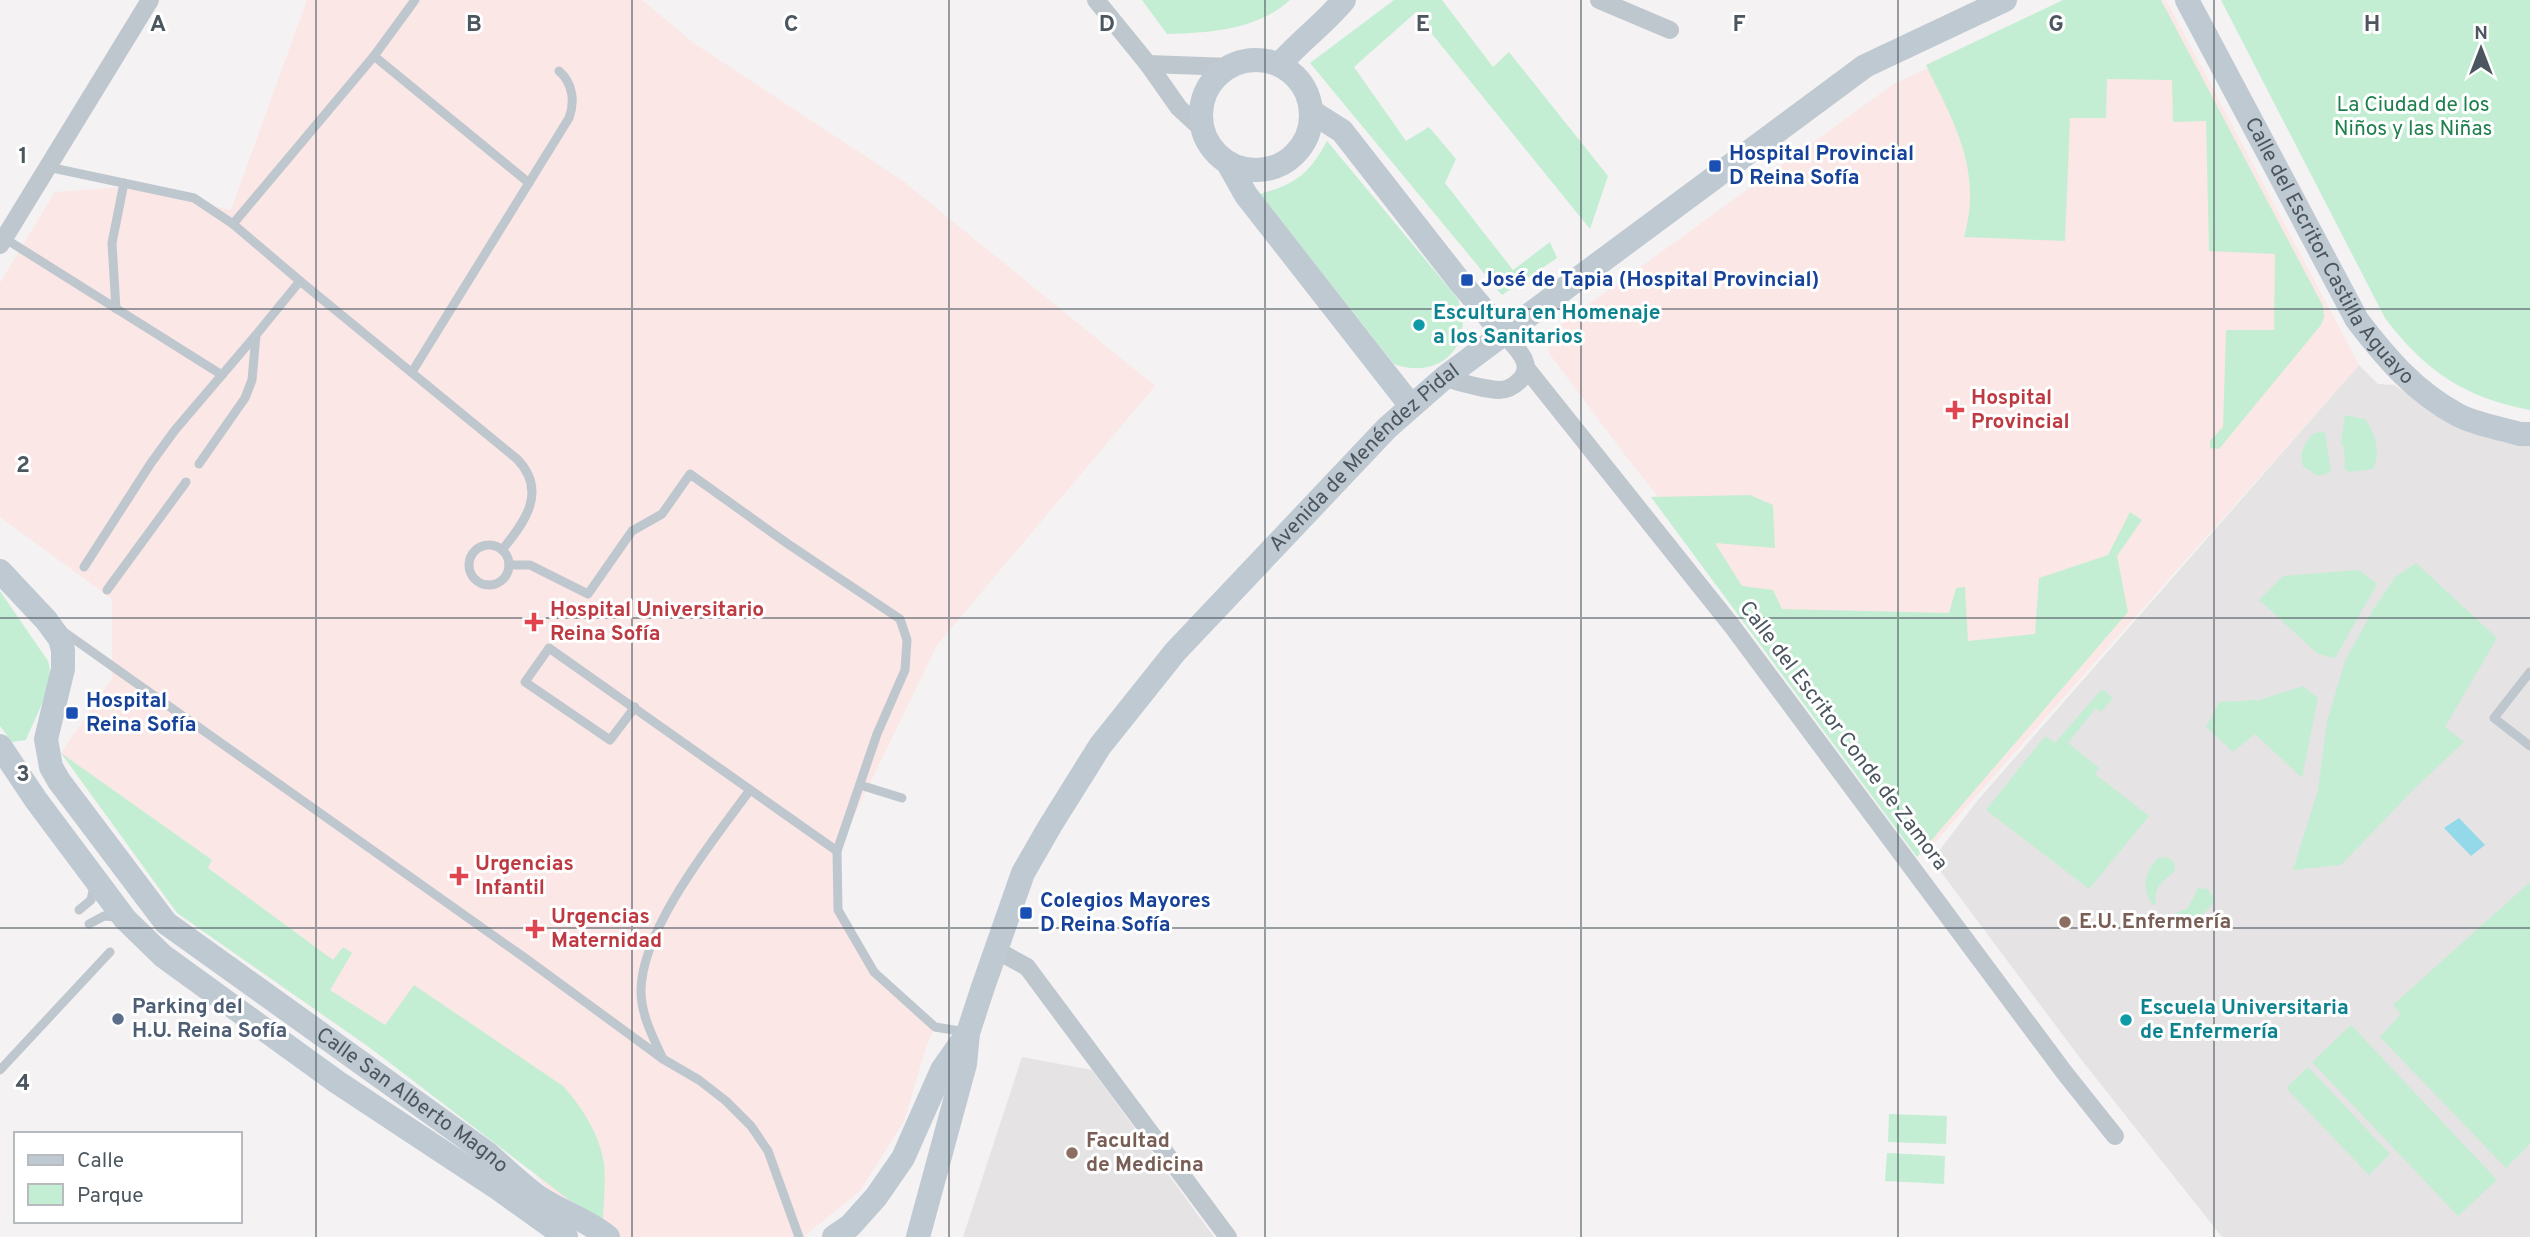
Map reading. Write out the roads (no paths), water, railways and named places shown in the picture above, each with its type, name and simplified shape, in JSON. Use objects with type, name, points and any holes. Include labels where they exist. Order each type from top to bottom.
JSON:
[{"type":"street","points":[[2,242],[150,0]]},
{"type":"street","points":[[1096,0],[1148,64],[1179,108],[1204,131],[1213,149],[1228,163],[1246,195],[1411,406]]},
{"type":"street","points":[[1279,65],[1295,47],[1325,23],[1344,0]]},
{"type":"street","points":[[1599,0],[1670,30]]},
{"type":"street","name":"Avenida de Menéndez Pidal","points":[[918,1237],[965,1064],[968,1033],[1023,873],[1100,746],[1175,652],[1265,555],[1411,406],[1444,378],[1865,66],[2005,0]]},
{"type":"street","name":"Calle del Escritor Castilla Aguayo","points":[[2187,0],[2357,320],[2387,359],[2417,389],[2460,416],[2520,434],[2530,434]]},
{"type":"street","points":[[1204,131],[1202,105],[1206,92],[1222,72],[1231,67],[1254,60],[1279,65],[1302,84],[1308,94],[1312,112],[1311,126],[1306,139],[1290,159],[1269,169],[1255,170],[1228,163]]},
{"type":"street","points":[[1148,64],[1231,67]]},
{"type":"street","points":[[1312,112],[1342,131],[1504,334]]},
{"type":"street","name":"Calle del Escritor Conde de Zamora","points":[[1504,334],[1525,360],[1527,369],[1732,626],[2064,1072],[2115,1136]]},
{"type":"street","points":[[1444,378],[1500,390],[1516,384],[1527,369]]},
{"type":"street","name":"Calle San Alberto Magno","points":[[0,571],[60,639],[64,661],[56,705],[37,751],[14,758],[1,748]]},
{"type":"street","name":"Calle San Alberto Magno","points":[[47,730],[46,750],[59,781],[166,923],[487,1153],[536,1195],[564,1212],[589,1222],[608,1237]]},
{"type":"street","name":"Calle San Alberto Magno","points":[[1,748],[36,800],[125,919],[163,956],[337,1082],[499,1189],[566,1237]]},
{"type":"street","points":[[996,950],[1027,967],[1228,1237]]},
{"type":"street","name":"Avenida de Menéndez Pidal","points":[[834,1237],[850,1226],[876,1197],[903,1158],[942,1070],[968,1033]]},
{"type":"lane","points":[[233,224],[374,56],[415,0]]},
{"type":"lane","points":[[374,56],[529,183]]},
{"type":"lane","points":[[412,372],[572,109],[573,97],[569,85],[559,71]]},
{"type":"lane","points":[[48,167],[194,198],[233,224],[517,459],[530,475],[533,485],[528,512],[502,550]]},
{"type":"lane","points":[[116,309],[112,243],[124,183]]},
{"type":"lane","points":[[2,242],[222,375]]},
{"type":"lane","points":[[84,567],[150,463],[300,281]]},
{"type":"lane","points":[[198,464],[245,398],[252,380],[256,335]]},
{"type":"lane","points":[[509,565],[530,565],[589,594],[632,531],[662,514],[690,474],[900,619],[907,640],[905,670],[877,734],[836,851],[838,910],[874,972],[935,1027],[968,1033]]},
{"type":"lane","points":[[107,590],[186,482]]},
{"type":"lane","points":[[486,545],[502,550],[509,565],[504,577],[493,584],[481,583],[472,575],[469,562],[475,551],[486,545]]},
{"type":"lane","points":[[46,620],[726,1101],[751,1126],[768,1151],[799,1237]]},
{"type":"lane","points":[[635,707],[610,740],[525,682],[549,648],[635,707],[836,851]]},
{"type":"lane","points":[[2530,672],[2494,718],[2530,746]]},
{"type":"lane","points":[[860,785],[902,798]]},
{"type":"lane","points":[[663,1059],[648,1027],[641,992],[648,953],[657,930],[697,861],[750,790]]},
{"type":"lane","points":[[79,910],[91,900],[94,877]]},
{"type":"lane","points":[[89,924],[104,916],[125,919]]},
{"type":"lane","points":[[0,1070],[110,952]]},
{"type":"water","points":[[2459,818],[2485,845],[2471,856],[2444,828]]},
{"type":"place","name":"Hospital Provincial D Reina Sofía","points":[[1715,166]]},
{"type":"place","name":"José de Tapia (Hospital Provincial)","points":[[1467,280]]},
{"type":"place","name":"Escultura en Homenaje a los Sanitarios","points":[[1419,325]]},
{"type":"place","name":"Hospital Provincial","points":[[1955,410]]},
{"type":"place","name":"Hospital Universitario Reina Sofía","points":[[534,622]]},
{"type":"place","name":"Hospital Reina Sofía","points":[[72,713]]},
{"type":"place","name":"Urgencias Infantil","points":[[459,876]]},
{"type":"place","name":"Colegios Mayores D Reina Sofía","points":[[1026,913]]},
{"type":"place","name":"E.U. Enfermería","points":[[2065,922]]},
{"type":"place","name":"Urgencias Maternidad","points":[[535,929]]},
{"type":"place","name":"Parking del H.U. Reina Sofía","points":[[118,1019]]},
{"type":"place","name":"Escuela Universitaria de Enfermería","points":[[2126,1020]]},
{"type":"place","name":"Facultad de Medicina","points":[[1072,1153]]},
{"type":"park label","name":"La Ciudad de los Niños y las Niñas","points":[[2413,117]]}]
